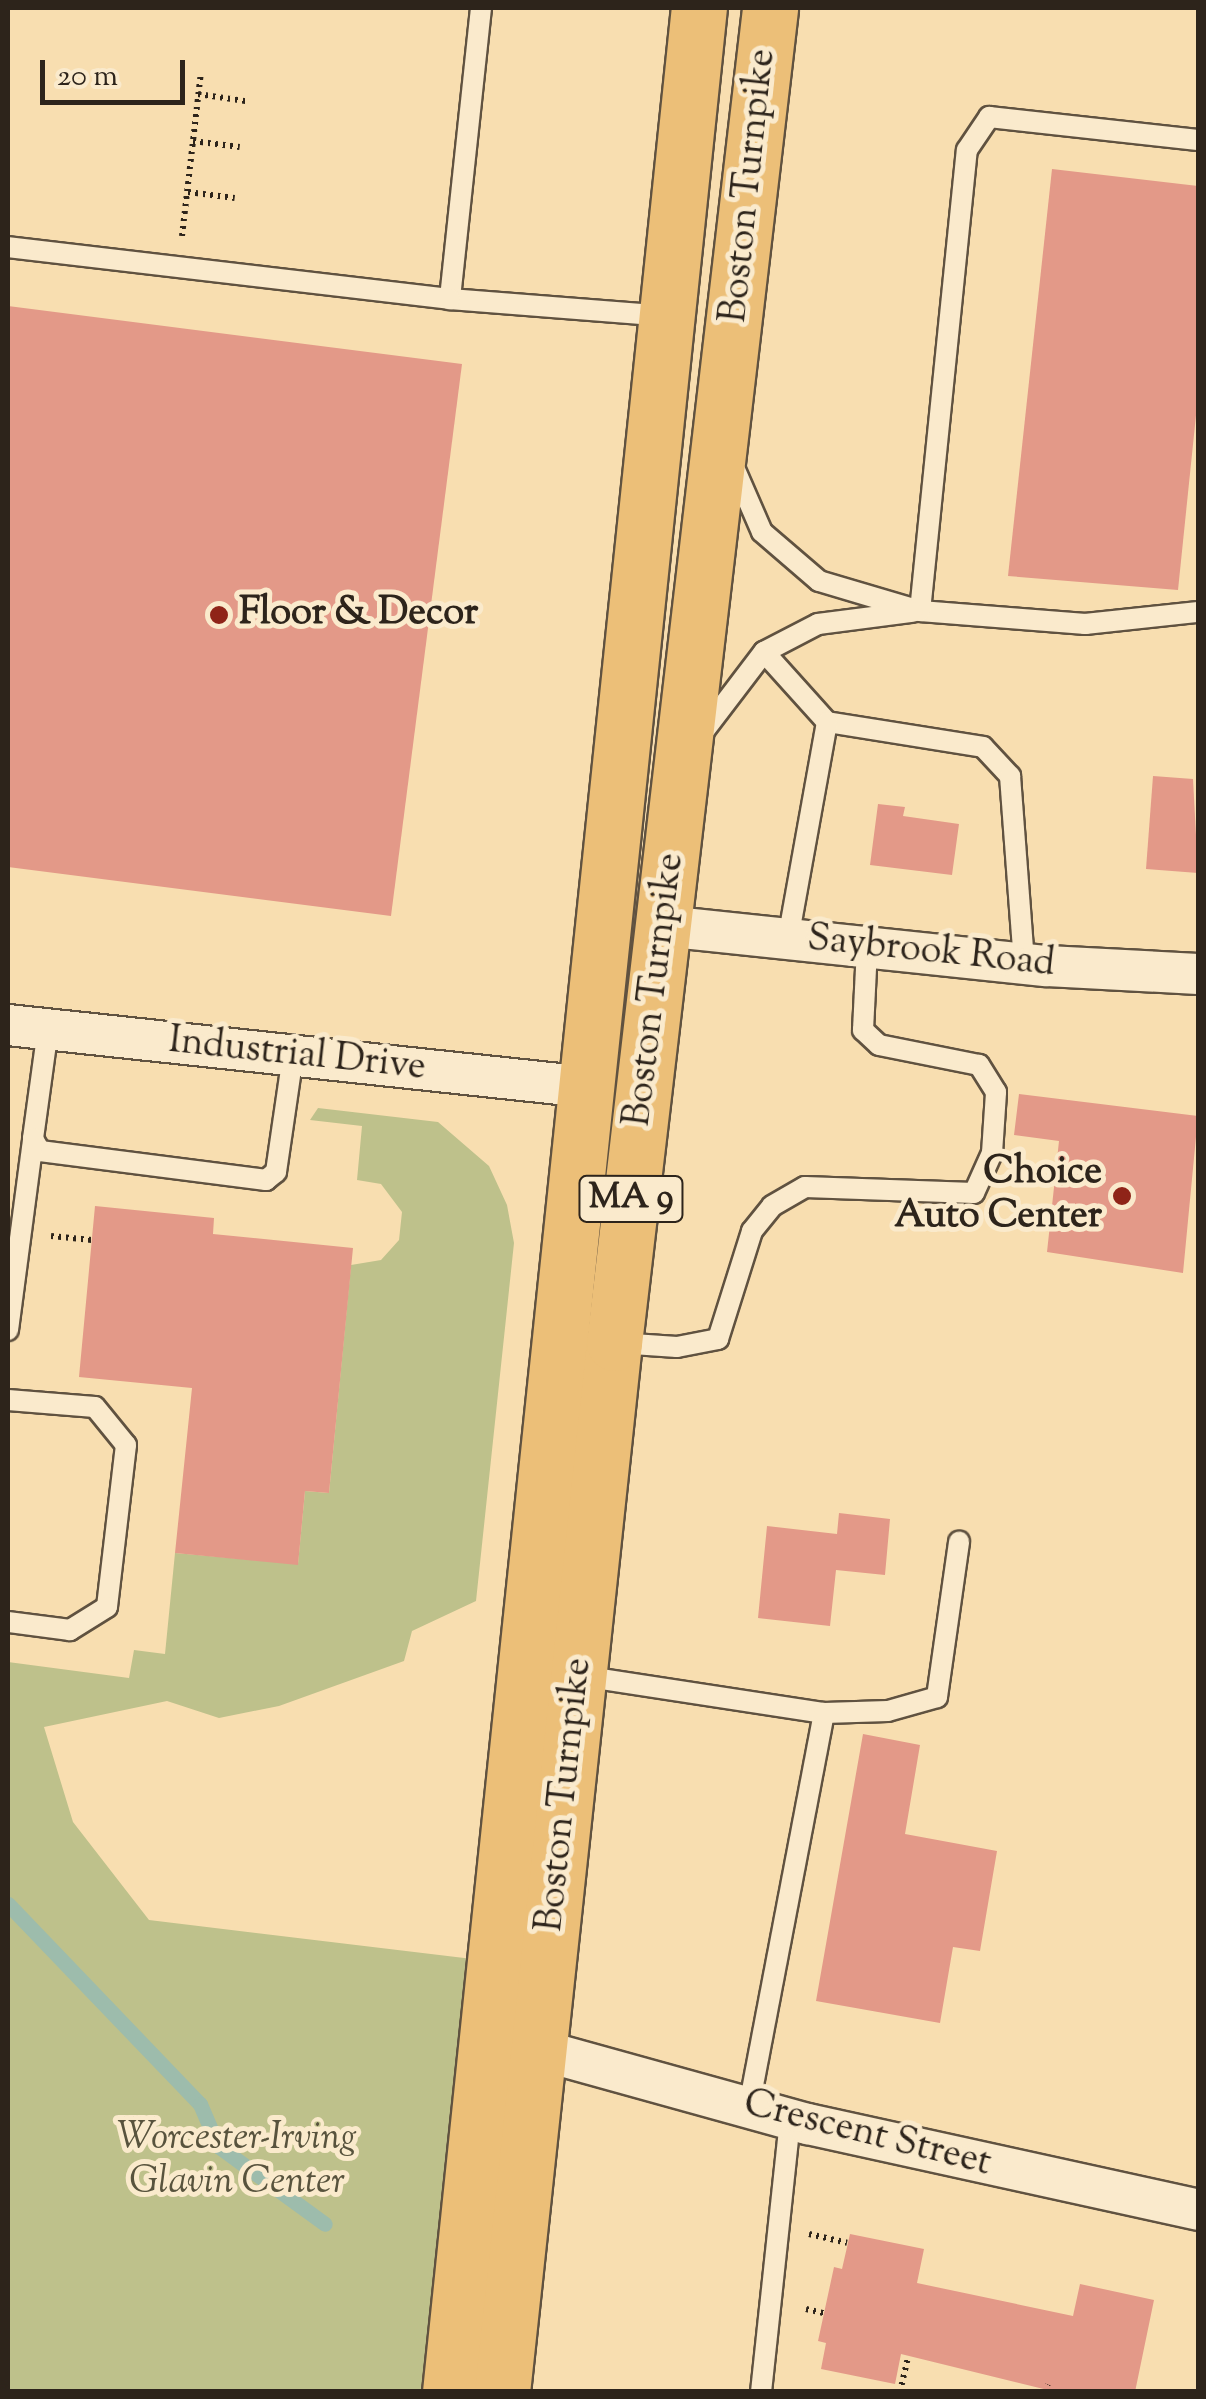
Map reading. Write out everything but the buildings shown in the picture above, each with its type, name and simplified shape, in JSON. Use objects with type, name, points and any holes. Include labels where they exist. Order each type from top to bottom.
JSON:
[{"type":"highway","name":"Boston Turnpike","points":[[450,2392],[699,8]]},
{"type":"highway","name":"Boston Turnpike","points":[[502,2392],[614,1342],[770,8]]},
{"type":"street","name":"Saybrook Road","points":[[664,926],[1024,964],[1198,974]]},
{"type":"street","name":"Industrial Drive","points":[[8,1025],[587,1087]]},
{"type":"street","name":"Crescent Street","points":[[538,2049],[790,2119],[1198,2210]]},
{"type":"lane","points":[[450,299],[481,8]]},
{"type":"lane","points":[[920,610],[967,150],[989,117],[1198,140]]},
{"type":"lane","points":[[8,247],[450,299],[668,316]]},
{"type":"lane","points":[[721,438],[762,532],[820,580],[920,610],[1085,624],[1198,612]]},
{"type":"lane","points":[[684,758],[764,652],[818,624],[920,610]]},
{"type":"lane","points":[[764,652],[826,722],[983,747],[1010,776],[1024,964]]},
{"type":"lane","points":[[788,939],[826,722]]},
{"type":"lane","points":[[614,1342],[677,1347],[718,1340],[752,1231],[772,1206],[805,1186],[974,1193],[992,1153],[996,1092],[979,1065],[879,1045],[864,1030],[868,947]]},
{"type":"lane","points":[[8,1330],[48,1029]]},
{"type":"lane","points":[[33,1139],[40,1151],[266,1180],[276,1172],[294,1056]]},
{"type":"lane","points":[[8,1400],[95,1408],[126,1445],[108,1607],[70,1630],[8,1622]]},
{"type":"lane","points":[[579,1676],[824,1713],[888,1711],[937,1696],[959,1542]]},
{"type":"lane","points":[[748,2108],[824,1713]]},
{"type":"lane","points":[[761,2392],[790,2119]]},
{"type":"path","points":[[182,238],[201,74]]},
{"type":"path","points":[[198,94],[245,101]]},
{"type":"path","points":[[193,141],[240,148]]},
{"type":"path","points":[[188,192],[234,198]]},
{"type":"path","points":[[900,2392],[908,2356]]},
{"type":"green space","name":"Worcester-Irving Glavin Center","points":[[318,1108],[438,1122],[489,1166],[507,1205],[514,1243],[476,1601],[412,1631],[404,1661],[279,1706],[219,1718],[167,1701],[44,1727],[73,1822],[149,1920],[547,1968],[497,2391],[8,2391],[8,1662],[129,1678],[134,1650],[165,1654],[175,1553],[298,1564],[305,1491],[329,1493],[351,1265],[381,1260],[399,1240],[402,1212],[381,1184],[357,1180],[362,1126],[310,1120]]},
{"type":"waterway","points":[[8,1904],[200,2104],[218,2146],[325,2224]]},
{"type":"place","name":"Floor & Decor","points":[[219,615]]},
{"type":"place","name":"Choice Auto Center","points":[[1122,1196]]}]
